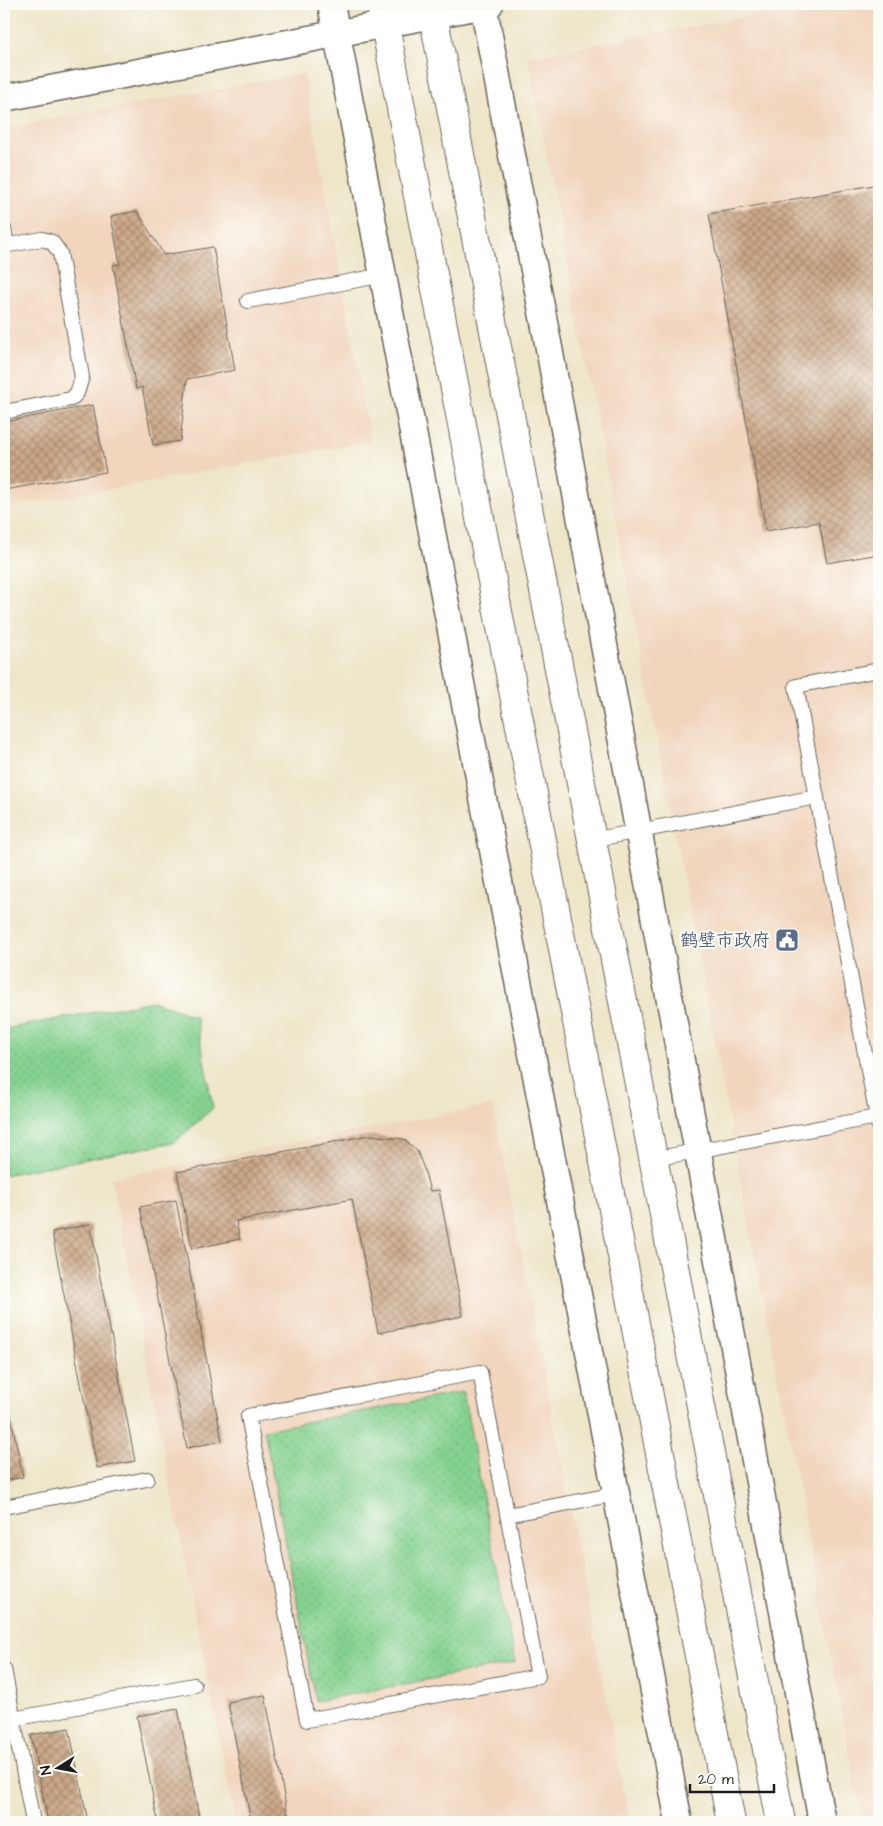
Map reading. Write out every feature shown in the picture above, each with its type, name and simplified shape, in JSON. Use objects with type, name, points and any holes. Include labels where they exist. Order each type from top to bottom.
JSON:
[{"type":"main road","points":[[432,9],[781,1822]]},
{"type":"main road","points":[[383,14],[731,1822]]},
{"type":"street","points":[[332,4],[679,1822]]},
{"type":"street","points":[[4,98],[337,34],[383,14],[485,4],[822,1822]]},
{"type":"lane","points":[[4,229],[5,245],[42,239],[52,242],[60,254],[82,377],[77,393],[71,399],[4,412]]},
{"type":"lane","points":[[248,301],[384,275]]},
{"type":"lane","points":[[653,1159],[878,1122],[796,686],[879,670]]},
{"type":"lane","points":[[592,840],[817,797]]},
{"type":"lane","points":[[480,1372],[507,1515],[538,1676],[307,1720],[248,1416],[480,1372]]},
{"type":"lane","points":[[4,1507],[147,1479]]},
{"type":"lane","points":[[507,1515],[616,1494]]},
{"type":"lane","points":[[4,1669],[33,1822]]},
{"type":"lane","points":[[13,1719],[194,1685]]},
{"type":"shaded area","name":"鹤壁市政府","points":[[812,4],[879,4],[879,1822],[862,1822],[528,57]]},
{"type":"shaded area","points":[[304,73],[371,441],[4,508],[4,128]]},
{"type":"shaded area","points":[[493,1105],[630,1822],[235,1822],[111,1178]]},
{"type":"green space","points":[[153,1001],[196,1017],[213,1108],[175,1142],[4,1175],[4,1029]]},
{"type":"green space","points":[[463,1392],[515,1663],[316,1701],[264,1430]]},
{"type":"building","points":[[879,184],[879,554],[827,563],[819,522],[766,531],[709,214]]},
{"type":"building","points":[[137,211],[164,255],[213,247],[235,370],[187,379],[180,441],[153,445],[142,387],[136,389],[113,265],[120,264],[111,216]]},
{"type":"building","points":[[93,405],[106,472],[4,490],[4,422]]},
{"type":"building","points":[[370,1135],[404,1139],[417,1151],[430,1191],[439,1190],[463,1316],[378,1333],[352,1199],[236,1221],[240,1239],[192,1249],[177,1172]]},
{"type":"building","points":[[176,1200],[222,1441],[187,1448],[140,1207]]},
{"type":"building","points":[[90,1224],[135,1461],[97,1468],[52,1232]]},
{"type":"building","points":[[4,1383],[23,1477],[4,1481]]},
{"type":"building","points":[[265,1695],[289,1822],[251,1822],[228,1702]]},
{"type":"building","points":[[178,1709],[200,1822],[158,1822],[137,1716]]},
{"type":"building","points":[[69,1728],[88,1822],[48,1822],[31,1735]]},
{"type":"place","name":"鹤壁市政府","points":[[787,940]]}]
